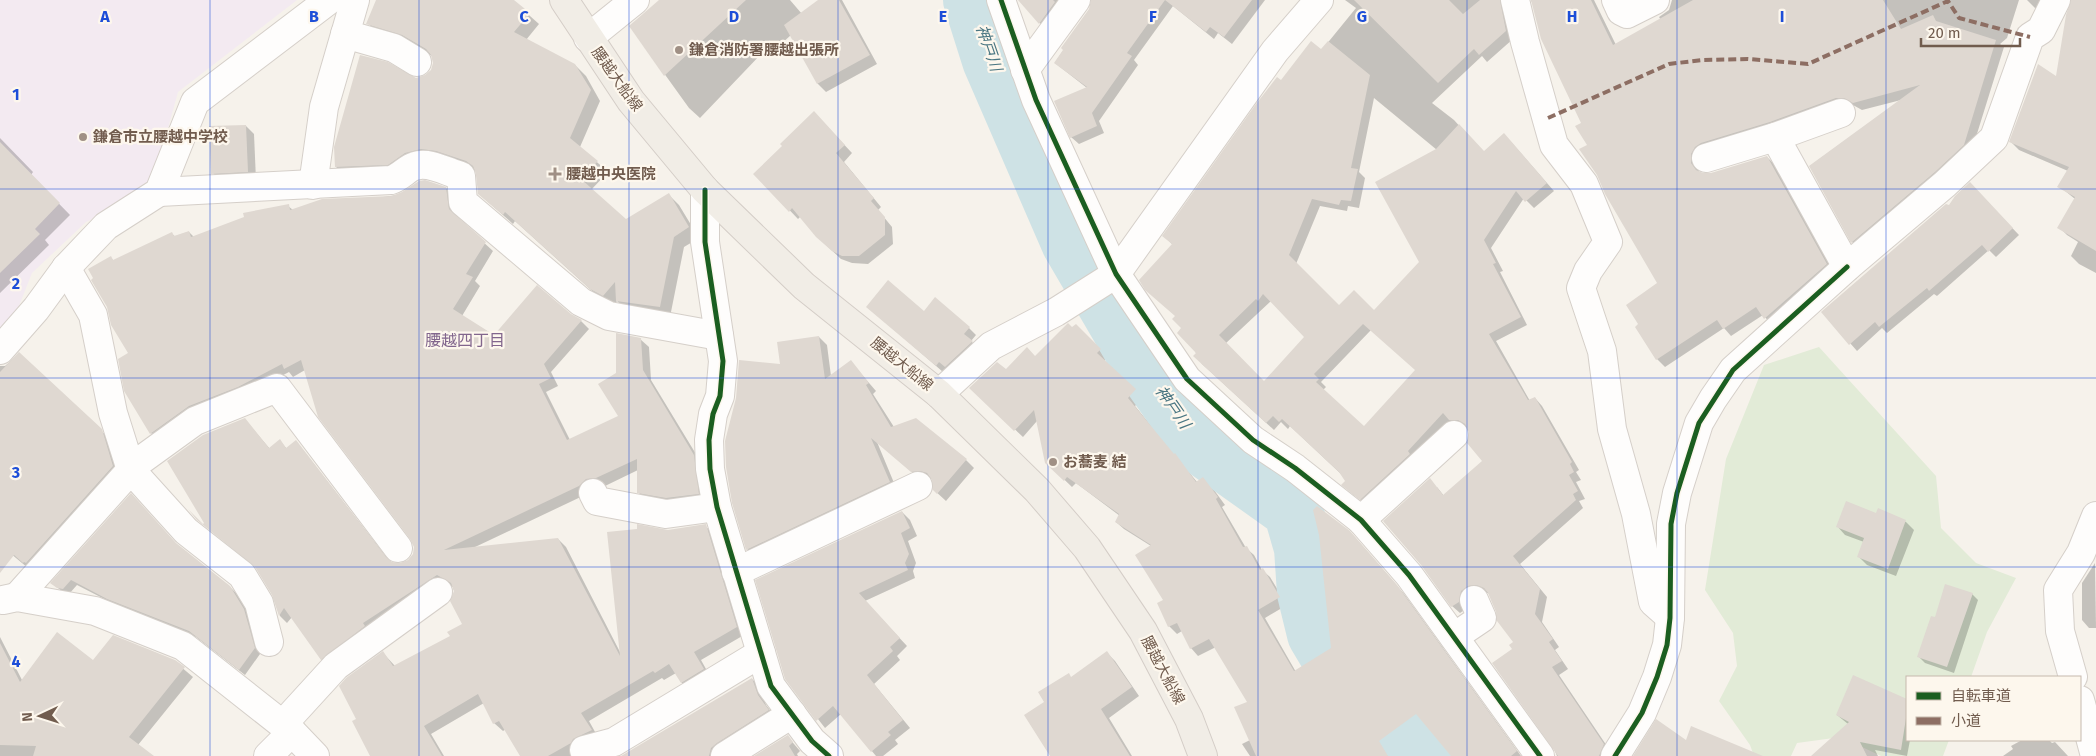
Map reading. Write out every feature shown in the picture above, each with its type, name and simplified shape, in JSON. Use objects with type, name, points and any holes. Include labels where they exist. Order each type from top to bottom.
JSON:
[{"type":"main road","name":"腰越大船線","points":[[564,0],[631,101],[705,190],[804,286],[939,394],[1037,490],[1087,548],[1143,631],[1189,719],[1203,756]]},
{"type":"street","points":[[159,192],[195,102],[329,0]]},
{"type":"street","points":[[313,185],[324,107],[355,0]]},
{"type":"street","points":[[588,38],[635,0]]},
{"type":"street","points":[[1001,0],[1036,100],[1111,277],[1188,379],[1253,440],[1295,468],[1361,520],[1409,575],[1540,756]]},
{"type":"street","points":[[1025,70],[1076,0]]},
{"type":"street","points":[[939,394],[991,346],[1056,312],[1111,277],[1275,51],[1319,0]]},
{"type":"street","points":[[1516,0],[1525,42],[1554,145],[1584,184],[1608,242],[1588,271],[1581,288],[1602,351],[1612,429],[1636,514],[1653,602],[1670,618]]},
{"type":"street","points":[[1616,0],[1621,11],[1627,14],[1655,0]]},
{"type":"street","points":[[1615,756],[1642,713],[1657,677],[1667,645],[1670,618],[1671,524],[1677,493],[1699,422],[1733,370],[1848,267],[1945,184],[1994,138],[2030,37],[2041,30],[2056,0]]},
{"type":"street","points":[[345,34],[394,48],[417,62]]},
{"type":"street","points":[[1706,158],[1775,137],[1841,113]]},
{"type":"street","points":[[1775,137],[1848,267]]},
{"type":"street","points":[[0,350],[36,309],[66,268],[106,226],[159,192],[391,180],[400,177],[414,166],[428,165],[461,176],[463,202],[587,306],[609,316],[719,336]]},
{"type":"street","points":[[705,190],[705,242],[723,361],[720,396],[713,414],[710,440],[710,469],[717,507],[771,686],[812,741],[829,756]]},
{"type":"street","points":[[66,268],[93,315],[113,413],[131,470],[186,531],[242,575],[258,602],[269,642]]},
{"type":"street","points":[[9,599],[137,462],[195,421],[277,388],[398,548]]},
{"type":"street","points":[[1361,520],[1454,435]]},
{"type":"street","points":[[736,572],[918,486]]},
{"type":"street","points":[[593,493],[597,502],[666,514],[717,507]]},
{"type":"street","points":[[2073,676],[2060,631],[2058,590],[2081,552],[2096,516]]},
{"type":"street","points":[[268,756],[287,728],[336,666],[438,592]]},
{"type":"street","points":[[9,599],[94,611],[183,646],[287,728],[316,756]]},
{"type":"street","points":[[1454,637],[1482,618],[1474,600]]},
{"type":"street","points":[[584,750],[614,742],[761,654]]},
{"type":"street","points":[[2081,704],[2095,756]]},
{"type":"street","points":[[725,756],[792,714]]},
{"type":"shaded area","name":"鎌倉市立腰越中学校","points":[[0,0],[297,0],[178,92],[153,182],[140,197],[86,222],[32,273],[11,326],[0,336]]},
{"type":"green space","points":[[1819,347],[1936,476],[1941,528],[1976,563],[2016,578],[1987,632],[1971,676],[1906,676],[1906,741],[1949,741],[1943,756],[1881,756],[1841,737],[1797,743],[1791,756],[1754,756],[1750,745],[1719,701],[1737,666],[1733,633],[1705,590],[1726,459],[1764,365]]},
{"type":"building","points":[[376,0],[514,0],[530,13],[514,32],[575,64],[591,90],[570,138],[598,161],[581,179],[626,219],[669,193],[689,227],[674,237],[660,307],[616,301],[615,282],[603,296],[590,289],[505,212],[503,215],[478,194],[476,174],[473,166],[466,161],[436,151],[421,149],[405,153],[388,165],[335,167],[334,147],[360,55],[388,62],[416,78],[425,75],[431,70],[433,63],[431,55],[426,49],[402,35],[366,24]]},
{"type":"building","points":[[659,0],[746,0],[664,76],[629,26]]},
{"type":"building","points":[[818,0],[839,0],[870,55],[817,84],[784,25]]},
{"type":"building","points":[[1018,0],[1053,0],[1055,2],[1039,24]]},
{"type":"building","points":[[1091,0],[1165,0],[1127,53],[1132,56],[1092,113],[1097,126],[1070,138],[1054,101],[1087,87],[1054,63],[1063,50],[1061,48],[1089,9]]},
{"type":"building","points":[[1165,0],[1252,0],[1224,37],[1210,27],[1206,32]]},
{"type":"building","points":[[1354,0],[1449,0],[1463,14],[1480,0],[1500,0],[1506,31],[1479,55],[1474,49],[1438,83]]},
{"type":"building","points":[[1531,0],[1591,0],[1613,45],[1693,0],[1883,0],[1901,29],[1933,15],[1936,21],[1996,40],[1964,145],[1851,243],[1809,166],[1920,85],[1853,103],[1844,98],[1836,98],[1770,122],[1701,143],[1695,147],[1691,154],[1691,163],[1696,170],[1703,173],[1711,173],[1767,156],[1827,264],[1764,319],[1756,307],[1723,329],[1717,320],[1656,360],[1635,327],[1638,324],[1626,305],[1657,283],[1605,194],[1597,175],[1579,149],[1587,145],[1575,126],[1581,123],[1541,39]]},
{"type":"building","points":[[2071,0],[2096,0],[2096,251],[2057,228],[2075,197],[2057,187],[2069,167],[2009,142],[2038,64],[2056,76],[2066,15]]},
{"type":"building","points":[[1311,41],[1321,49],[1328,41],[1370,75],[1351,168],[1358,169],[1351,201],[1341,200],[1339,205],[1312,199],[1289,255],[1339,305],[1354,290],[1374,310],[1419,262],[1375,182],[1436,149],[1459,124],[1484,151],[1504,133],[1547,183],[1525,202],[1516,191],[1484,240],[1496,263],[1493,264],[1521,317],[1489,334],[1528,400],[1535,397],[1572,462],[1570,464],[1574,472],[1569,475],[1578,491],[1573,494],[1576,500],[1513,556],[1540,589],[1535,614],[1553,639],[1549,642],[1562,661],[1552,667],[1604,744],[1599,756],[1558,756],[1492,663],[1512,649],[1509,645],[1513,642],[1497,621],[1496,612],[1488,593],[1484,588],[1476,585],[1468,586],[1461,591],[1459,602],[1451,607],[1421,565],[1383,521],[1430,478],[1443,495],[1482,461],[1467,443],[1469,432],[1465,424],[1458,420],[1449,420],[1443,413],[1408,451],[1410,454],[1360,500],[1341,485],[1345,481],[1339,472],[1282,419],[1279,422],[1273,416],[1266,423],[1193,356],[1196,353],[1177,333],[1181,328],[1172,319],[1175,316],[1145,290],[1139,280],[1172,244],[1162,236],[1256,104],[1277,77],[1281,80]],"holes":[[[1263,294],[1304,337],[1264,381],[1219,335],[1256,299],[1258,301]],[[1363,324],[1415,370],[1364,426],[1316,382],[1319,379],[1314,374]]]},
{"type":"building","points":[[814,111],[845,145],[836,153],[874,198],[871,201],[885,217],[885,235],[859,256],[842,256],[832,251],[816,237],[792,208],[789,212],[753,174]]},
{"type":"building","points":[[246,125],[248,172],[211,174],[209,126]]},
{"type":"building","points":[[0,142],[60,203],[35,229],[40,234],[0,273]]},
{"type":"building","points":[[425,180],[446,187],[449,209],[486,242],[466,274],[473,277],[453,309],[494,335],[537,285],[571,314],[582,320],[544,364],[551,378],[539,384],[567,440],[618,416],[598,384],[616,373],[616,333],[641,338],[643,370],[694,455],[699,494],[666,498],[637,493],[637,459],[596,478],[586,479],[579,486],[444,550],[558,538],[620,656],[607,532],[637,529],[637,524],[668,530],[706,524],[737,627],[694,652],[704,669],[681,683],[669,664],[655,673],[653,671],[581,713],[592,730],[573,739],[571,743],[548,756],[520,756],[499,721],[493,724],[478,694],[424,726],[442,756],[370,756],[352,721],[356,719],[339,686],[346,678],[383,651],[393,666],[450,636],[447,632],[462,624],[450,601],[454,591],[451,583],[437,575],[363,623],[365,626],[321,660],[284,608],[279,616],[272,595],[255,567],[197,520],[188,509],[204,523],[167,461],[203,435],[245,418],[269,448],[280,439],[286,448],[296,440],[386,557],[392,562],[400,563],[408,560],[413,554],[414,547],[410,539],[318,417],[301,360],[284,369],[282,364],[238,387],[189,406],[150,434],[124,391],[118,359],[128,353],[111,325],[107,307],[91,280],[93,278],[88,269],[111,256],[113,260],[172,232],[174,236],[189,231],[191,237],[244,217],[243,213],[289,204],[290,210],[322,199],[392,196],[419,181]]},
{"type":"building","points":[[1970,182],[2013,228],[1988,252],[1982,245],[1929,291],[1927,288],[1879,327],[1875,322],[1849,345],[1821,312],[1946,204],[1949,205],[1955,196]]},
{"type":"building","points":[[888,280],[924,311],[935,297],[970,327],[964,334],[973,341],[945,367],[939,362],[936,366],[866,307]]},
{"type":"building","points":[[1068,323],[1072,327],[1076,324],[1101,349],[1097,353],[1136,389],[1128,398],[1175,453],[1196,482],[1203,477],[1218,497],[1216,499],[1243,547],[1247,546],[1260,570],[1263,568],[1280,597],[1258,610],[1294,671],[1331,648],[1319,535],[1313,510],[1317,506],[1350,531],[1397,585],[1517,751],[1511,756],[1451,756],[1416,714],[1379,741],[1388,756],[1256,756],[1234,707],[1247,702],[1209,639],[1190,649],[1177,623],[1168,627],[1157,603],[1163,600],[1135,555],[1151,545],[1115,522],[1119,514],[1067,477],[1064,481],[1045,463],[1034,410],[1014,431],[969,388],[997,362],[1006,369],[1027,347],[1035,356]]},
{"type":"building","points":[[819,336],[825,379],[851,360],[869,383],[866,385],[891,427],[916,418],[967,459],[937,494],[933,490],[932,480],[927,473],[920,471],[911,472],[871,438],[890,482],[746,550],[732,503],[726,467],[725,441],[736,398],[739,360],[780,364],[777,342]]},
{"type":"building","points":[[19,352],[102,429],[113,466],[26,563],[23,563],[14,555],[0,573],[0,372]]},
{"type":"building","points":[[131,493],[176,543],[230,586],[244,609],[255,648],[239,670],[189,631],[107,599],[71,580],[63,589],[57,588],[50,583]]},
{"type":"building","points":[[1846,501],[1876,513],[1878,508],[1906,520],[1888,569],[1857,557],[1864,538],[1836,527]]},
{"type":"building","points":[[902,511],[910,528],[901,533],[909,554],[905,563],[908,570],[859,593],[900,638],[890,647],[893,651],[867,675],[903,720],[888,732],[891,735],[871,752],[833,706],[816,721],[785,679],[755,580]]},
{"type":"building","points":[[1945,584],[1973,593],[1947,667],[1917,657],[1931,616],[1935,617]]},
{"type":"building","points":[[57,632],[93,660],[113,635],[175,660],[185,667],[129,737],[154,756],[33,756],[36,746],[0,745],[0,643],[20,682]]},
{"type":"building","points":[[1107,651],[1132,687],[1101,709],[1130,756],[1050,756],[1024,715],[1044,702],[1038,692],[1069,673],[1071,677]]},
{"type":"building","points":[[1853,675],[1906,699],[1906,718],[1901,750],[1860,742],[1867,756],[1811,756],[1849,722],[1836,715]]},
{"type":"building","points":[[752,678],[758,695],[769,710],[717,743],[711,748],[709,756],[621,756]]},
{"type":"building","points":[[1656,719],[1686,740],[1691,726],[1763,756],[1633,756]]},
{"type":"building","points":[[788,735],[793,742],[789,746],[795,756],[754,756]]},
{"type":"waterway","name":"神戸川","points":[[973,0],[992,60],[1071,242],[1137,355],[1200,444],[1293,510],[1304,548],[1307,593],[1317,634],[1342,676],[1431,756]]},
{"type":"marked path","points":[[1548,118],[1669,64],[1702,60],[1748,59],[1808,64],[1948,1],[1959,18],[2030,37]]},
{"type":"cycle path","points":[[1001,0],[1036,100],[1116,274],[1187,379],[1253,440],[1295,468],[1361,520],[1409,575],[1540,756]]},
{"type":"cycle path","points":[[705,190],[705,242],[723,361],[720,396],[713,414],[709,440],[710,469],[717,507],[771,686],[812,741],[829,756]]},
{"type":"cycle path","points":[[1615,756],[1642,713],[1657,677],[1667,645],[1670,618],[1671,524],[1677,493],[1699,423],[1733,370],[1847,267]]},
{"type":"place","name":"鎌倉消防署腰越出張所","points":[[679,50]]},
{"type":"place","name":"鎌倉市立腰越中学校","points":[[83,137]]},
{"type":"place","name":"腰越中央医院","points":[[555,174]]},
{"type":"place","name":"お蕎麦 結","points":[[1053,462]]},
{"type":"district","name":"腰越四丁目","points":[[465,340]]}]
